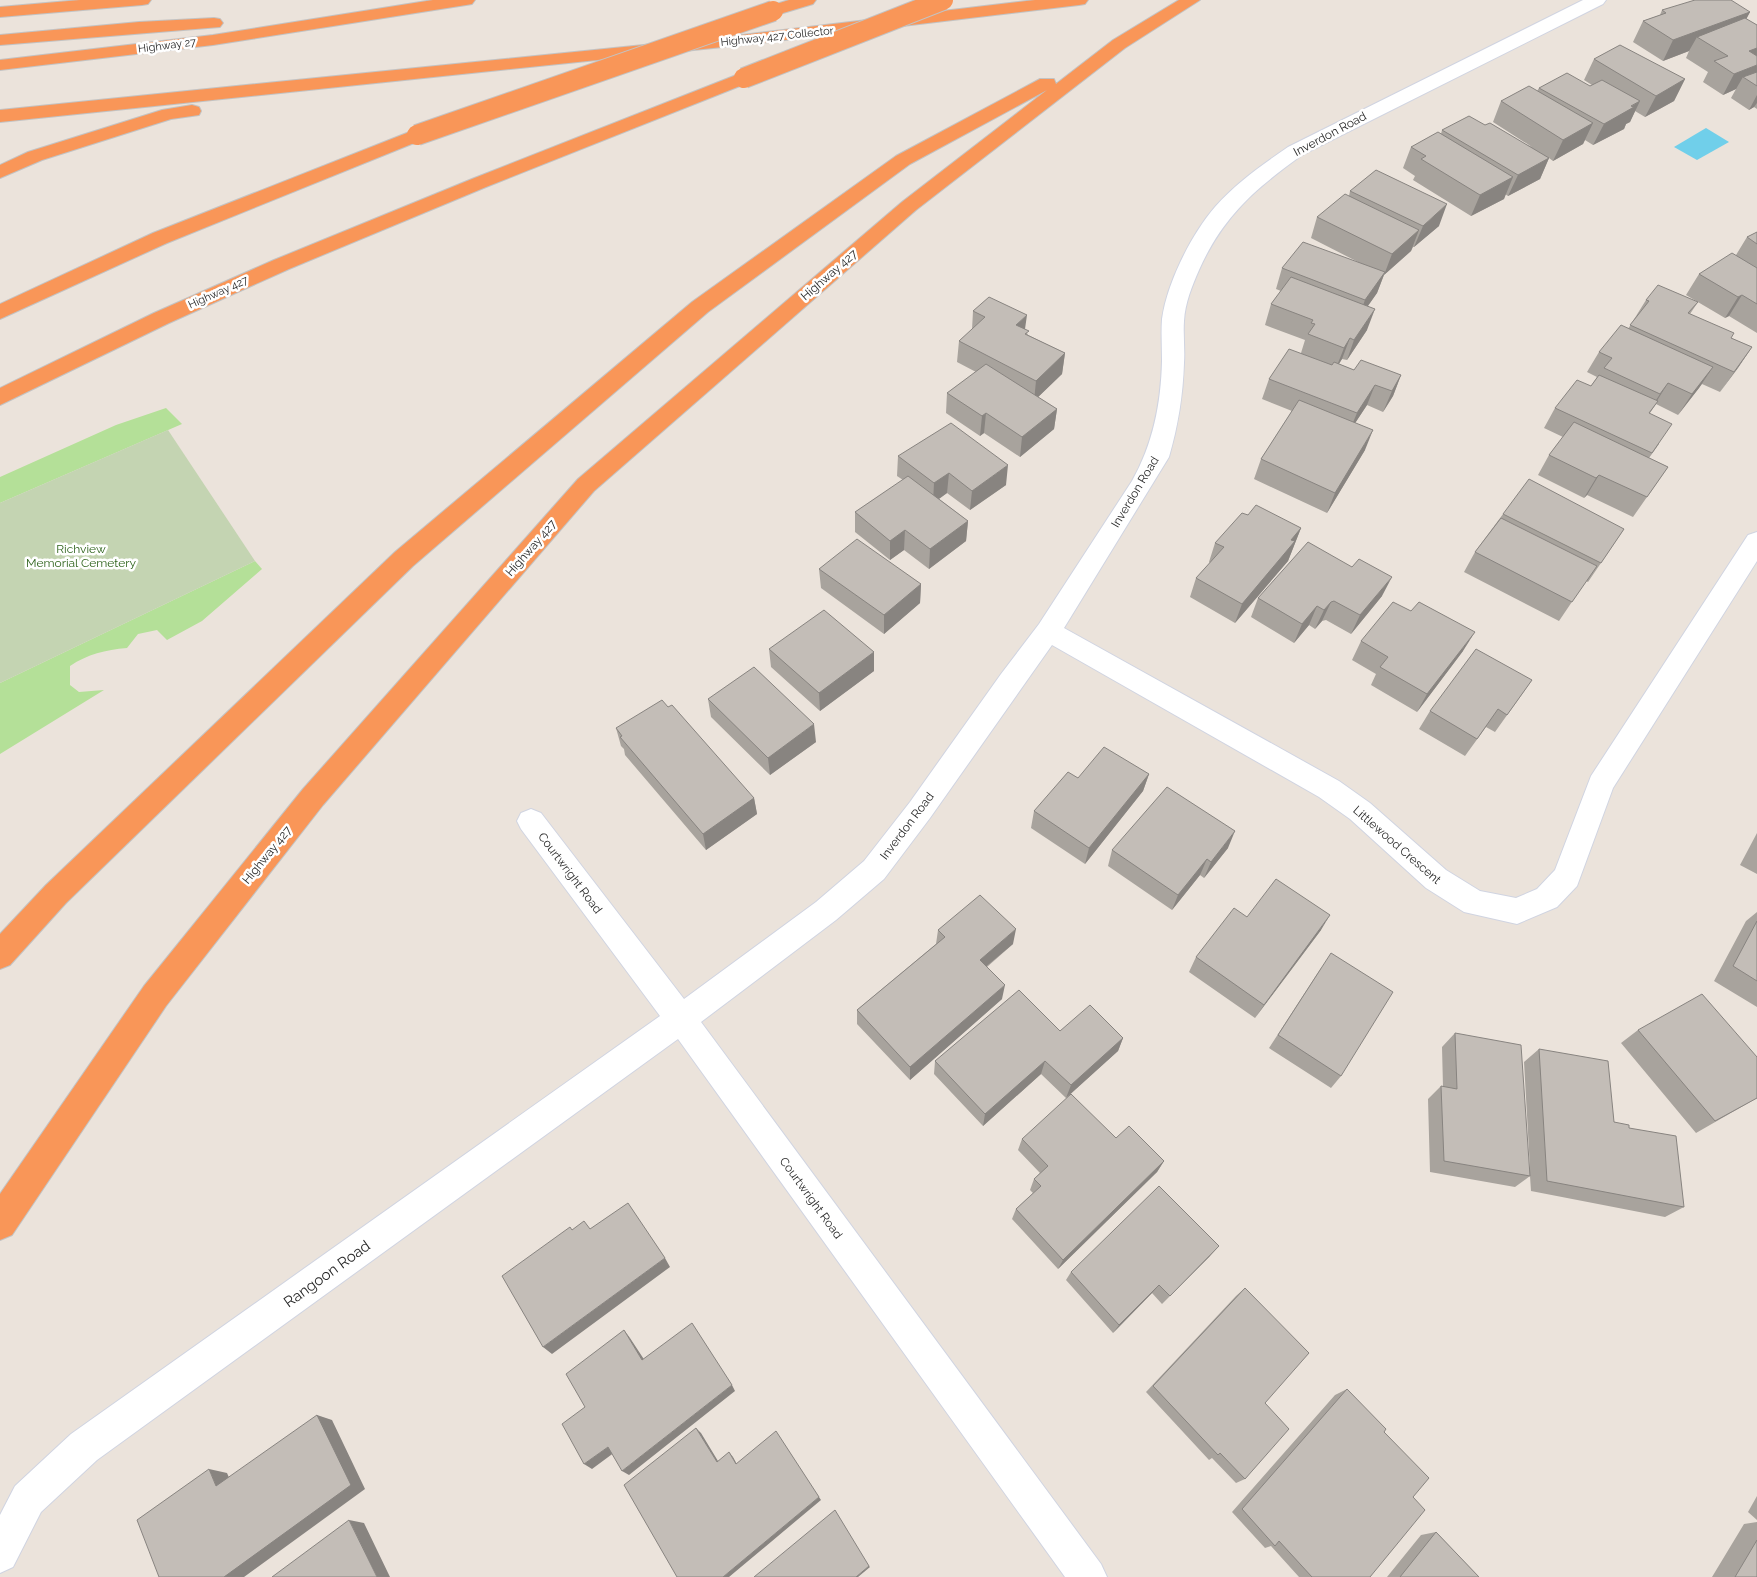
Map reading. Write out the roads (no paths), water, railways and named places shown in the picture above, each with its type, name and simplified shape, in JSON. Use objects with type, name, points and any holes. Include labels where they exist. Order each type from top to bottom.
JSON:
[{"type":"highway","points":[[0,12],[142,0]]},
{"type":"highway","points":[[0,40],[139,27],[250,20],[333,22],[466,0]]},
{"type":"highway","points":[[0,312],[160,238],[417,135],[807,0]]},
{"type":"highway","name":"Highway 427","points":[[0,398],[136,330],[294,259],[511,170],[943,0]]},
{"type":"highway","name":"Highway 427 Collector","points":[[475,67],[751,39],[1079,0]]},
{"type":"highway","name":"Highway 427","points":[[0,1223],[155,996],[313,797],[586,485],[909,206],[1119,44],[1191,0]]},
{"type":"highway","name":"Highway 27","points":[[0,65],[213,40],[333,22]]},
{"type":"highway","points":[[0,955],[56,894],[404,559],[700,307],[903,160],[1119,44]]},
{"type":"highway","points":[[0,116],[475,67]]},
{"type":"highway","points":[[0,172],[35,156],[169,114],[475,67]]},
{"type":"street","name":"Inverdon Road","points":[[681,1019],[826,911],[874,870],[920,810],[1010,681],[1048,631],[1140,487],[1157,457],[1169,410],[1173,363],[1173,320],[1180,288],[1197,251],[1222,212],[1258,178],[1295,151],[1597,0]]},
{"type":"street","name":"Littlewood Crescent","points":[[1048,631],[1329,789],[1360,811],[1436,879],[1474,903],[1517,911],[1547,898],[1567,877],[1601,784],[1757,541]]},
{"type":"street","name":"Courtwright Road","points":[[531,822],[681,1019],[1088,1577]]},
{"type":"street","name":"Rangoon Road","points":[[0,1554],[28,1499],[84,1447],[681,1019]]},
{"type":"water","points":[[1706,128],[1729,142],[1697,160],[1674,147]]},
{"type":"park label","name":"Richview Memorial Cemetery","points":[[81,556]]}]
